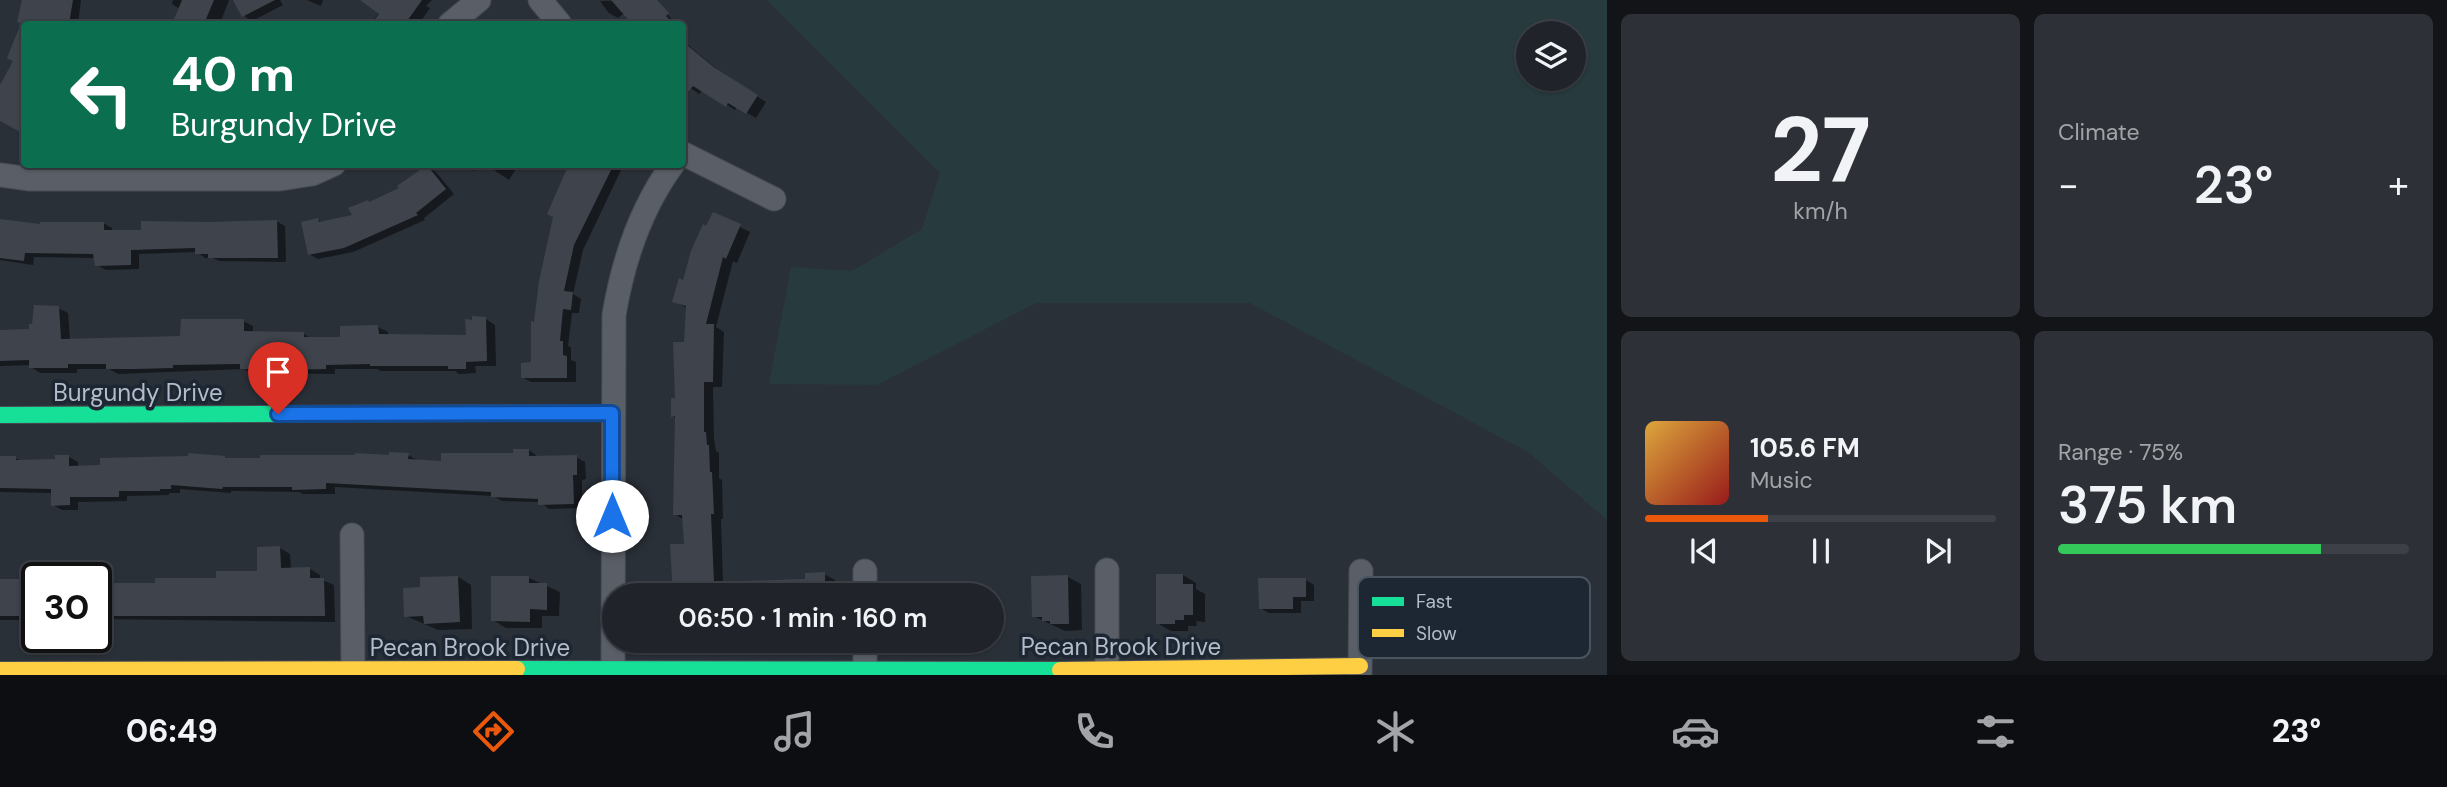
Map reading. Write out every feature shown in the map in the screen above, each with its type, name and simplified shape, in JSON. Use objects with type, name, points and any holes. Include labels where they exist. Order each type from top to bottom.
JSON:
[{"type":"street","points":[[454,21],[479,0]]},
{"type":"street","points":[[540,0],[558,21]]},
{"type":"street","points":[[686,155],[774,199]]},
{"type":"street","points":[[0,175],[30,179],[280,179],[312,174],[325,168]]},
{"type":"street","points":[[613,672],[614,315],[619,285],[635,232],[671,168]]},
{"type":"street","name":"Burgundy Drive","points":[[0,415],[612,413]]},
{"type":"street","points":[[352,534],[353,670]]},
{"type":"street","points":[[1107,570],[1107,672]]},
{"type":"street","points":[[865,571],[865,583]]},
{"type":"street","points":[[1361,571],[1361,577]]},
{"type":"street","points":[[865,653],[865,671]]},
{"type":"street","name":"Pecan Brook Drive","points":[[0,670],[1360,671]]},
{"type":"green space","points":[[767,0],[1607,0],[1607,520],[1528,452],[1250,303],[1036,303],[877,385],[769,384],[791,267],[852,271],[922,229],[940,173]]},
{"type":"building","points":[[22,0],[73,0],[70,21],[17,22]]},
{"type":"building","points":[[182,0],[214,0],[205,21],[173,21]]},
{"type":"building","points":[[233,0],[275,0],[242,17]]},
{"type":"building","points":[[360,0],[422,0],[407,21],[373,21],[379,14]]},
{"type":"building","points":[[611,0],[657,0],[669,13],[666,16],[671,21],[629,21]]},
{"type":"building","points":[[21,23],[21,132],[0,121],[0,85],[13,61],[7,58]]},
{"type":"building","points":[[686,44],[715,68],[758,95],[746,114],[728,103],[726,107],[693,86],[686,94]]},
{"type":"building","points":[[423,168],[429,168],[446,189],[416,213],[418,215],[344,248],[308,255],[301,222],[318,218],[319,222],[352,215],[348,208],[368,200],[369,202],[399,188],[397,186]]},
{"type":"building","points":[[567,168],[612,168],[574,245],[564,291],[573,292],[571,310],[563,309],[560,341],[563,341],[563,355],[567,356],[567,378],[521,378],[521,363],[531,362],[531,321],[534,322],[539,281],[553,217],[547,214]]},
{"type":"building","points":[[713,212],[741,224],[726,259],[723,257],[706,324],[714,324],[713,382],[704,382],[704,432],[709,445],[712,472],[714,582],[805,579],[805,573],[825,572],[825,583],[672,583],[670,544],[684,544],[682,515],[673,515],[673,342],[684,342],[686,306],[672,302],[679,278],[683,280],[691,251],[703,224],[706,226]]},
{"type":"building","points":[[0,219],[40,224],[104,222],[104,230],[141,230],[141,221],[277,220],[278,258],[208,258],[208,254],[195,254],[195,248],[131,250],[131,265],[95,266],[93,254],[25,253],[24,261],[0,258]]},
{"type":"building","points":[[34,305],[59,306],[61,339],[180,336],[181,319],[244,319],[244,331],[304,332],[304,337],[340,337],[340,326],[378,325],[379,334],[466,335],[465,319],[472,320],[472,316],[486,317],[487,361],[466,362],[466,369],[370,364],[326,365],[326,369],[290,370],[240,369],[240,364],[106,369],[106,364],[68,364],[68,368],[29,368],[29,360],[0,361],[0,330],[29,329]]},
{"type":"building","points":[[513,449],[529,449],[529,456],[577,455],[577,475],[573,475],[574,504],[538,505],[538,499],[491,497],[491,492],[326,483],[326,489],[292,490],[292,487],[222,489],[171,485],[171,489],[160,491],[119,491],[119,497],[70,497],[70,505],[51,506],[51,489],[0,488],[0,456],[16,456],[16,460],[55,459],[55,455],[69,455],[69,466],[100,465],[100,458],[188,456],[188,453],[225,458],[260,458],[260,455],[389,455],[389,452],[409,453],[408,459],[441,461],[441,453],[513,453]]},
{"type":"building","points":[[280,546],[281,568],[310,567],[310,578],[324,578],[325,616],[112,616],[112,583],[155,583],[155,578],[216,578],[216,571],[257,571],[257,547]]},
{"type":"building","points":[[1156,574],[1183,574],[1183,584],[1193,584],[1193,615],[1184,615],[1184,620],[1175,620],[1175,624],[1156,624]]},
{"type":"building","points":[[1068,575],[1069,624],[1050,624],[1050,621],[1042,621],[1042,617],[1032,617],[1031,576]]},
{"type":"building","points":[[458,576],[460,622],[424,624],[423,616],[404,617],[403,588],[420,587],[420,577]]},
{"type":"building","points":[[491,576],[529,576],[529,583],[547,583],[547,610],[530,609],[530,622],[491,621]]},
{"type":"building","points":[[1258,578],[1306,578],[1306,597],[1293,597],[1293,609],[1259,609]]},
{"type":"building","points":[[0,579],[21,579],[21,616],[0,616]]},
{"type":"traffic: fast","points":[[0,415],[498,413]]},
{"type":"traffic: fast","points":[[517,669],[1060,670]]},
{"type":"traffic: slow","points":[[498,413],[612,413]]},
{"type":"traffic: slow","points":[[1060,670],[1360,666]]},
{"type":"traffic: slow","points":[[0,670],[517,669]]},
{"type":"route","points":[[278,414],[612,413],[612,516]]}]
